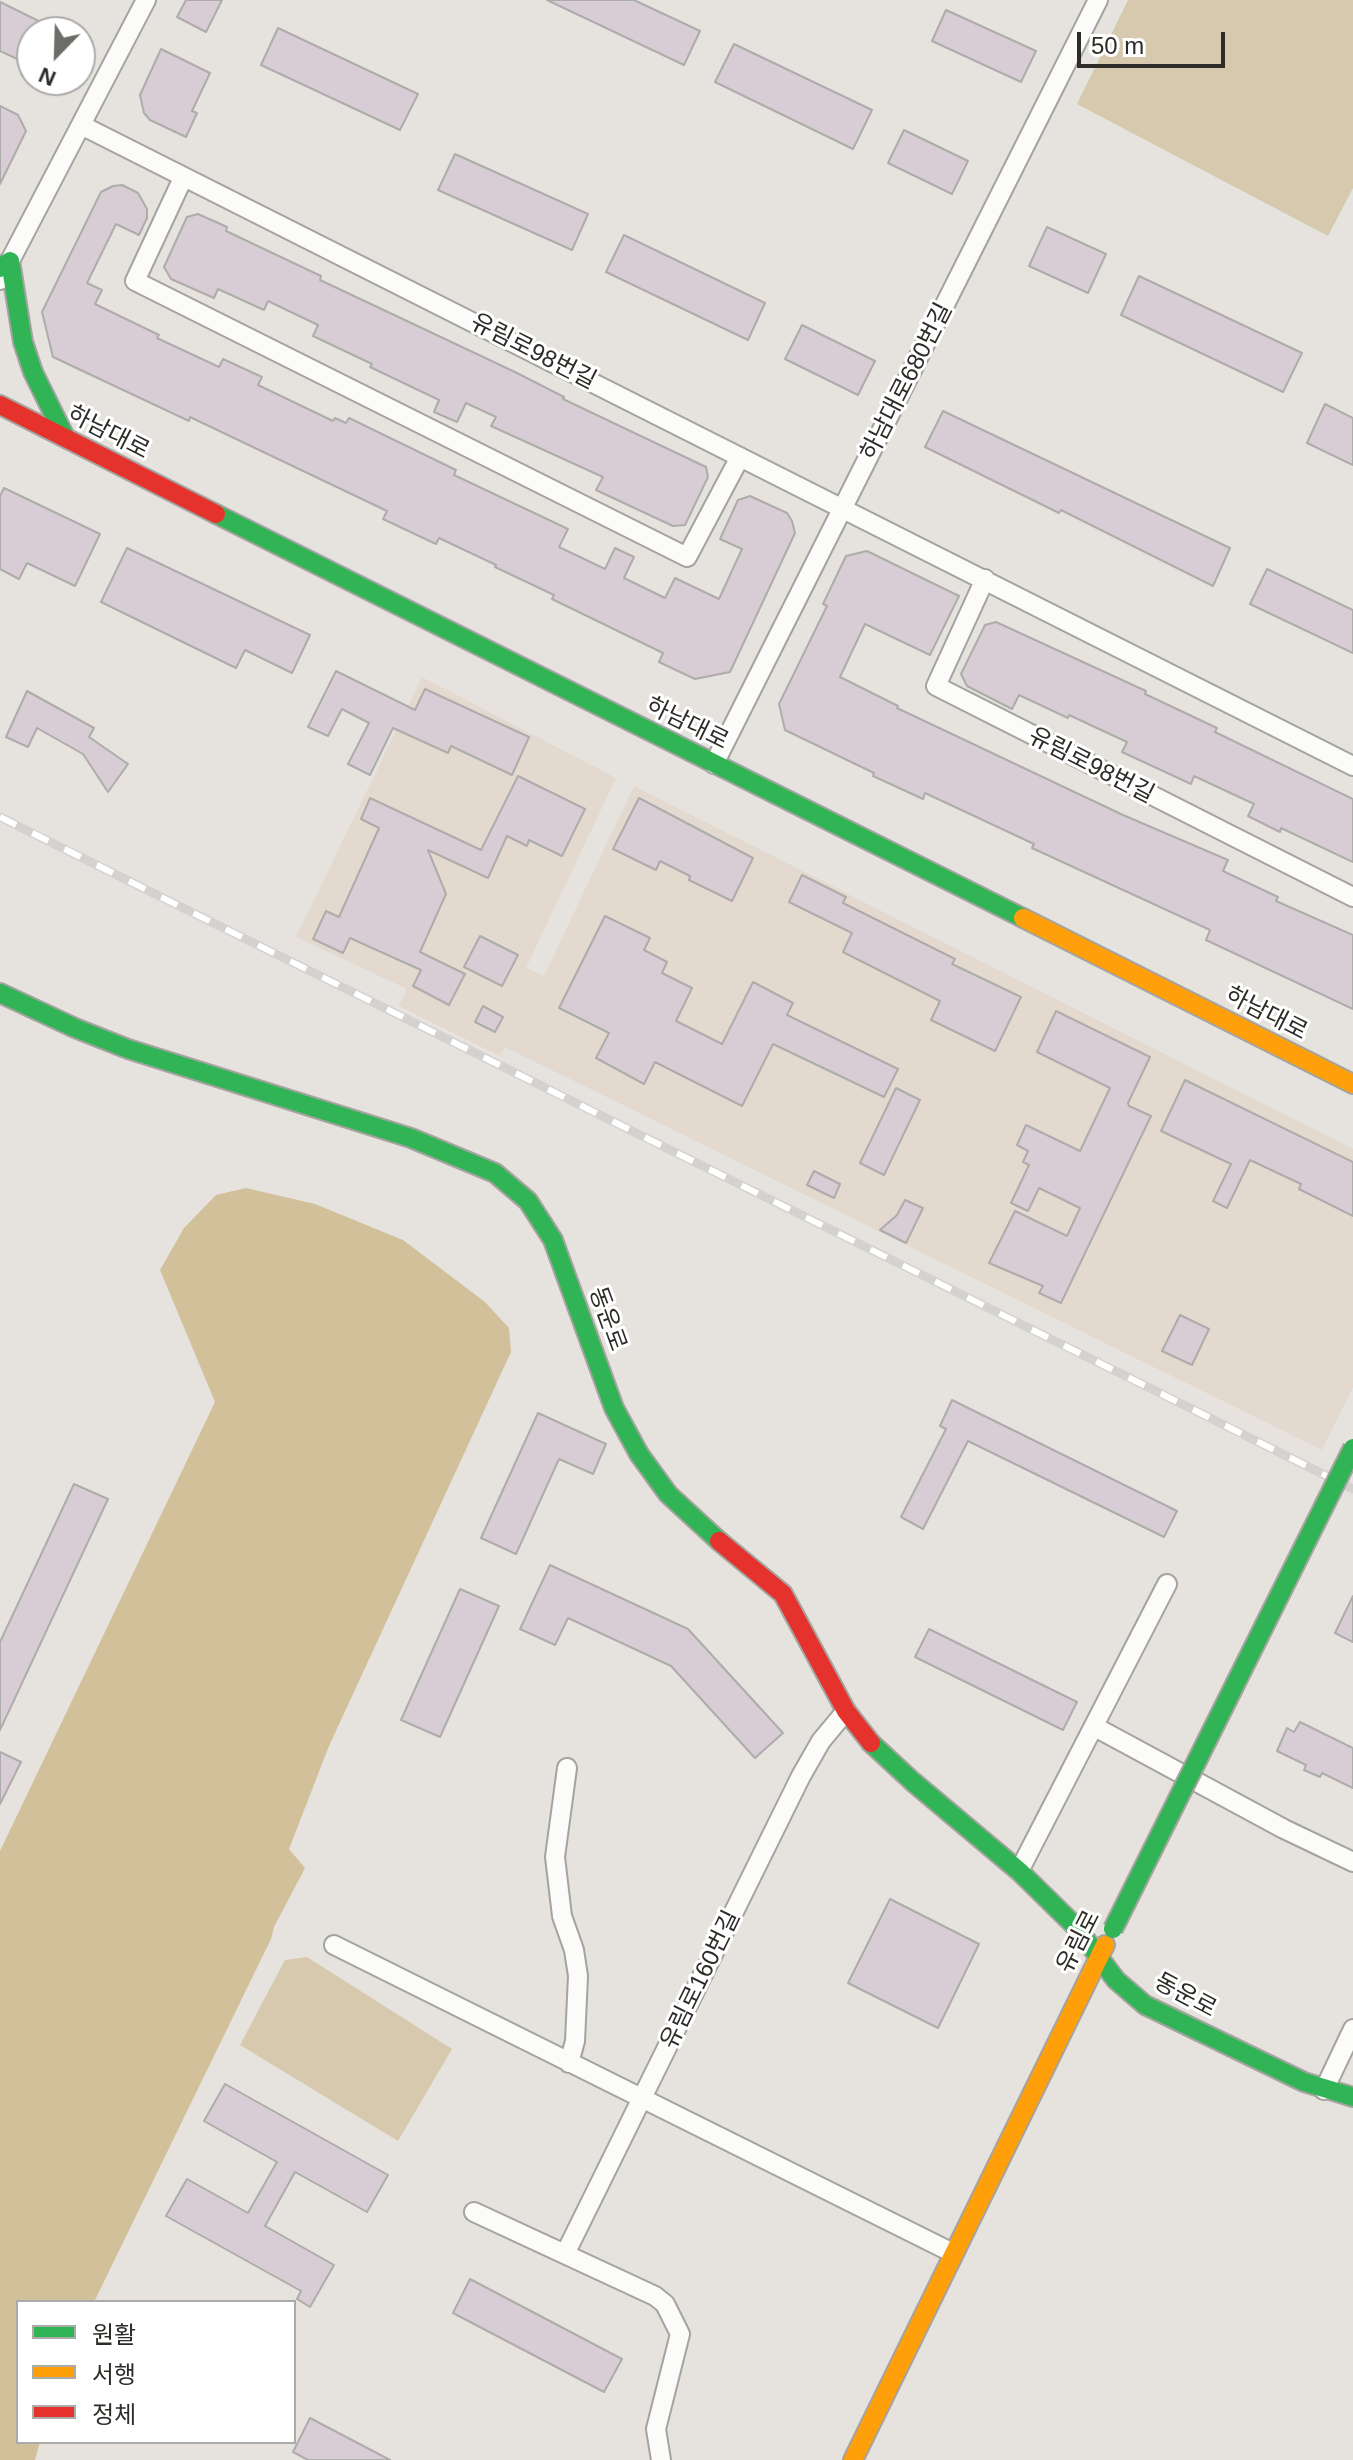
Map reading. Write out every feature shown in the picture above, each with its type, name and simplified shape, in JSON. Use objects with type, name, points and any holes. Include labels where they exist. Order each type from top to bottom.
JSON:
[{"type":"street","points":[[0,280],[5,265],[146,0]]},
{"type":"street","name":"하남대로680번길","points":[[714,764],[1098,0]]},
{"type":"street","name":"유림로98번길","points":[[81,125],[1353,766]]},
{"type":"street","points":[[183,178],[135,281],[630,529],[687,557],[740,457]]},
{"type":"street","points":[[5,265],[33,372],[65,437]]},
{"type":"street","name":"하남대로","points":[[0,405],[1353,1084]]},
{"type":"street","points":[[0,422],[26,418]]},
{"type":"street","name":"유림로98번길","points":[[985,579],[936,686],[1353,897]]},
{"type":"street","name":"동운로","points":[[0,993],[128,1049],[411,1138],[495,1173],[528,1201],[553,1240],[614,1408],[639,1454],[668,1494],[688,1514],[783,1594],[846,1711],[866,1738],[1019,1871],[1077,1928],[1116,1980],[1145,2005],[1324,2090],[1353,2097]]},
{"type":"street","name":"유림로","points":[[853,2460],[1353,1448]]},
{"type":"street","points":[[1019,1871],[1167,1584]]},
{"type":"street","name":"유림로160번길","points":[[565,2254],[809,1759],[846,1711]]},
{"type":"street","points":[[1095,1727],[1284,1829],[1353,1862]]},
{"type":"street","points":[[567,1768],[555,1857],[562,1916],[574,1950],[578,1976],[575,2041],[569,2063]]},
{"type":"street","points":[[334,1945],[953,2253]]},
{"type":"street","points":[[1324,2090],[1353,2029]]},
{"type":"street","points":[[474,2212],[655,2296],[665,2304],[680,2334],[656,2429],[661,2460]]},
{"type":"shaded area","points":[[1128,0],[1353,0],[1353,188],[1328,236],[1077,104]]},
{"type":"shaded area","points":[[422,677],[616,778],[526,968],[544,976],[634,786],[1353,1149],[1353,1387],[1322,1450],[505,1047],[500,1056],[399,1006],[407,989],[296,937]]},
{"type":"shaded area","points":[[246,1188],[315,1204],[403,1240],[485,1302],[509,1328],[511,1352],[329,1746],[289,1849],[305,1868],[95,2300],[16,2300],[16,2444],[39,2444],[35,2460],[0,2460],[0,1851],[215,1402],[160,1270],[184,1228],[216,1195]]},
{"type":"shaded area","points":[[307,1957],[452,2049],[398,2141],[240,2045],[285,1960]]},
{"type":"building","points":[[186,0],[222,0],[206,32],[177,17]]},
{"type":"building","points":[[547,0],[634,0],[700,31],[684,65]]},
{"type":"building","points":[[0,2],[28,16],[16,16],[16,58],[0,51]]},
{"type":"building","points":[[946,10],[1036,51],[1021,82],[932,41]]},
{"type":"building","points":[[278,28],[418,94],[400,130],[261,65]]},
{"type":"building","points":[[734,44],[872,110],[853,149],[715,82]]},
{"type":"building","points":[[161,49],[210,73],[192,111],[197,113],[186,137],[150,120],[144,113],[140,95]]},
{"type":"building","points":[[0,106],[18,115],[26,131],[0,184]]},
{"type":"building","points":[[904,130],[968,161],[952,194],[888,163]]},
{"type":"building","points":[[455,154],[588,214],[572,250],[438,190]]},
{"type":"building","points":[[122,185],[138,193],[147,209],[147,218],[139,235],[116,224],[87,283],[102,290],[95,304],[219,367],[223,359],[262,377],[258,385],[333,421],[335,418],[346,423],[349,418],[456,470],[454,475],[568,529],[559,547],[605,569],[615,548],[634,557],[624,578],[665,598],[675,578],[719,599],[742,549],[720,539],[738,500],[750,496],[787,513],[795,533],[730,672],[695,679],[659,662],[663,653],[552,599],[554,595],[496,565],[439,538],[436,544],[383,519],[387,511],[190,417],[189,421],[53,357],[42,312],[101,192]]},
{"type":"building","points":[[198,214],[227,227],[226,231],[321,276],[320,280],[706,467],[708,477],[685,525],[673,526],[596,490],[603,477],[491,426],[496,417],[466,403],[457,422],[434,412],[439,400],[313,336],[318,325],[268,301],[264,310],[218,289],[214,298],[171,279],[164,267],[187,217]]},
{"type":"building","points":[[1047,227],[1106,254],[1088,293],[1029,266]]},
{"type":"building","points":[[624,235],[765,303],[748,340],[606,272]]},
{"type":"building","points":[[1139,276],[1302,353],[1283,392],[1121,315]]},
{"type":"building","points":[[802,325],[875,361],[858,395],[785,359]]},
{"type":"building","points":[[1325,404],[1353,418],[1353,465],[1307,443]]},
{"type":"building","points":[[943,411],[1230,548],[1213,586],[925,447]]},
{"type":"building","points":[[4,488],[100,534],[75,586],[27,563],[19,579],[0,569],[0,496]]},
{"type":"building","points":[[127,548],[310,635],[292,673],[245,650],[236,668],[101,602]]},
{"type":"building","points":[[867,551],[959,596],[930,655],[865,624],[840,677],[897,708],[1123,815],[1228,860],[1223,871],[1278,897],[1276,901],[1353,935],[1353,1009],[1206,940],[1210,930],[1032,848],[1034,844],[925,793],[923,799],[873,776],[874,773],[785,730],[779,704],[827,606],[823,604],[846,556]]},
{"type":"building","points":[[1267,569],[1353,610],[1353,653],[1250,604]]},
{"type":"building","points":[[996,622],[1146,691],[1145,694],[1217,728],[1215,732],[1353,799],[1353,862],[1248,816],[1254,804],[1194,776],[1191,784],[1122,752],[1127,742],[1069,715],[1068,718],[1019,695],[1012,709],[967,686],[961,674],[985,625]]},
{"type":"building","points":[[336,671],[415,710],[425,689],[529,737],[512,775],[451,746],[448,753],[393,728],[370,775],[348,764],[369,723],[342,709],[328,736],[308,727]]},
{"type":"building","points":[[27,691],[94,728],[89,737],[128,764],[108,792],[83,754],[37,728],[28,747],[6,737]]},
{"type":"building","points":[[518,776],[585,809],[562,856],[529,840],[527,846],[507,836],[488,878],[428,850],[446,894],[420,952],[465,974],[449,1005],[413,986],[421,970],[350,938],[343,953],[313,939],[326,911],[339,917],[379,828],[361,819],[370,798],[481,850]]},
{"type":"building","points":[[639,798],[753,858],[732,901],[689,880],[690,876],[660,861],[656,870],[613,849]]},
{"type":"building","points":[[802,875],[846,897],[843,903],[955,959],[952,964],[1021,997],[995,1051],[931,1020],[940,1001],[843,952],[852,933],[789,902]]},
{"type":"building","points":[[605,916],[650,938],[644,950],[667,962],[662,973],[692,988],[676,1021],[722,1044],[753,982],[793,1003],[787,1015],[898,1069],[884,1097],[773,1044],[742,1106],[655,1062],[644,1084],[596,1058],[609,1033],[559,1008]]},
{"type":"building","points":[[480,936],[518,955],[502,986],[464,967]]},
{"type":"building","points":[[483,1006],[503,1017],[495,1032],[475,1022]]},
{"type":"building","points":[[1056,1011],[1150,1057],[1128,1103],[1151,1116],[1061,1303],[1039,1293],[1043,1286],[989,1263],[1015,1211],[1067,1236],[1080,1208],[1039,1188],[1028,1211],[1011,1203],[1029,1165],[1023,1162],[1028,1151],[1017,1145],[1026,1125],[1080,1151],[1110,1088],[1037,1052]]},
{"type":"building","points":[[1185,1080],[1353,1162],[1353,1216],[1299,1189],[1301,1184],[1250,1160],[1227,1208],[1213,1201],[1231,1164],[1161,1131]]},
{"type":"building","points":[[896,1088],[920,1100],[884,1175],[860,1163]]},
{"type":"building","points":[[814,1171],[840,1184],[834,1198],[807,1185]]},
{"type":"building","points":[[905,1200],[923,1208],[906,1243],[880,1230],[897,1215]]},
{"type":"building","points":[[1180,1315],[1209,1329],[1192,1365],[1162,1351]]},
{"type":"building","points":[[952,1400],[1177,1511],[1164,1537],[968,1441],[923,1529],[901,1517],[946,1429],[940,1426]]},
{"type":"building","points":[[538,1413],[606,1444],[593,1474],[559,1459],[516,1554],[481,1538]]},
{"type":"building","points":[[74,1484],[108,1499],[0,1730],[0,1642]]},
{"type":"building","points":[[550,1565],[688,1629],[783,1733],[755,1758],[671,1666],[568,1618],[555,1645],[520,1629]]},
{"type":"building","points":[[460,1589],[499,1606],[440,1737],[401,1720]]},
{"type":"building","points":[[1353,1596],[1353,1642],[1335,1633]]},
{"type":"building","points":[[929,1629],[1077,1702],[1063,1730],[915,1657]]},
{"type":"building","points":[[1300,1722],[1353,1748],[1353,1788],[1322,1773],[1320,1777],[1304,1770],[1306,1765],[1277,1751],[1287,1728],[1294,1732]]},
{"type":"building","points":[[0,1752],[21,1762],[0,1804]]},
{"type":"building","points":[[890,1899],[979,1944],[938,2028],[848,1983]]},
{"type":"building","points":[[225,2084],[388,2175],[367,2212],[295,2172],[265,2226],[334,2265],[310,2307],[297,2299],[301,2291],[166,2216],[187,2179],[248,2213],[277,2162],[204,2121]]},
{"type":"building","points":[[470,2279],[622,2359],[604,2392],[453,2313]]},
{"type":"building","points":[[310,2418],[390,2460],[308,2460],[293,2452]]},
{"type":"railway","points":[[0,817],[1353,1489]]},
{"type":"traffic: fast","points":[[0,268],[10,261],[23,342],[33,372],[65,437]]},
{"type":"traffic: fast","points":[[216,514],[1023,918]]},
{"type":"traffic: fast","points":[[0,993],[128,1049],[411,1138],[495,1173],[528,1201],[553,1240],[614,1408],[639,1454],[668,1494],[719,1541]]},
{"type":"traffic: fast","points":[[1113,1929],[1353,1448]]},
{"type":"traffic: fast","points":[[871,1743],[1019,1871],[1077,1928],[1116,1980],[1145,2005],[1304,2082],[1353,2097]]},
{"type":"traffic: slow","points":[[1023,918],[1353,1084]]},
{"type":"traffic: slow","points":[[853,2460],[1105,1945]]},
{"type":"traffic: jam","points":[[0,405],[216,514]]},
{"type":"traffic: jam","points":[[719,1541],[783,1594],[846,1711],[871,1743]]}]
